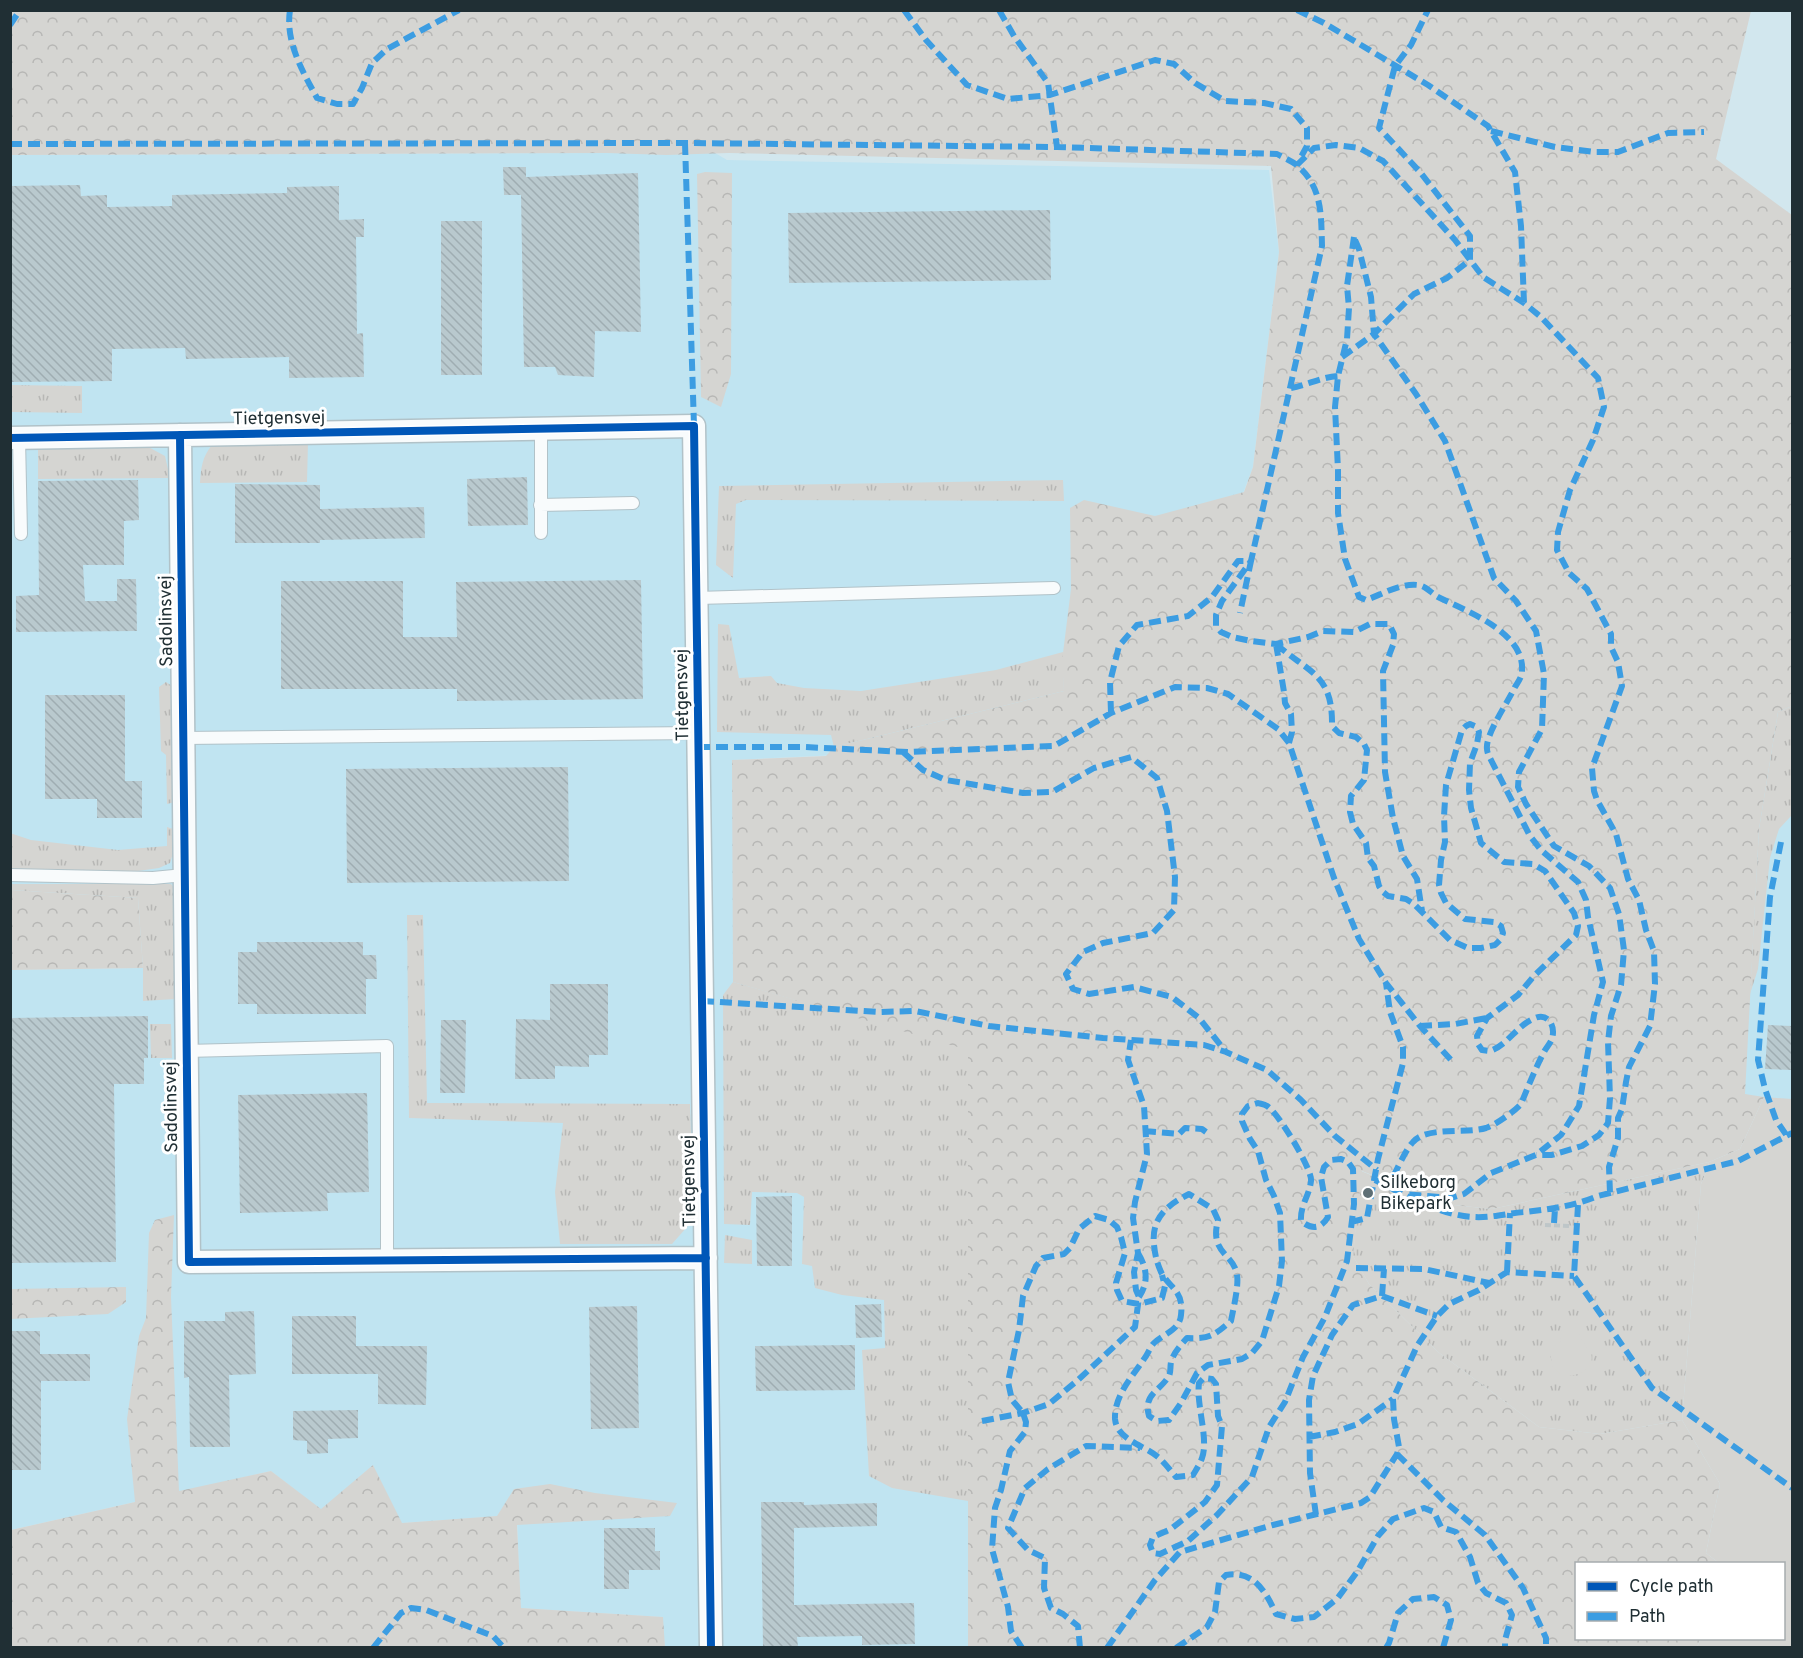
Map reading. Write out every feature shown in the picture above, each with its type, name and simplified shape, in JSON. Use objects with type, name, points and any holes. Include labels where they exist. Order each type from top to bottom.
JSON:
[{"type":"street","name":"Tietgensvej","points":[[15,438],[694,426],[711,1647]]},
{"type":"street","name":"Sadolinsvej","points":[[180,435],[189,1262],[706,1258]]},
{"type":"lane","points":[[541,429],[541,533]]},
{"type":"lane","points":[[15,438],[21,534]]},
{"type":"lane","points":[[540,505],[633,503]]},
{"type":"lane","points":[[697,598],[1054,588]]},
{"type":"lane","points":[[183,738],[699,733]]},
{"type":"lane","points":[[10,875],[153,878],[184,875]]},
{"type":"lane","points":[[186,1051],[387,1047],[387,1261]]},
{"type":"path","points":[[1545,1225],[1569,1226]]},
{"type":"shaded area","points":[[688,137],[727,160],[1269,170],[1279,252],[1253,467],[1188,641],[990,748],[732,760],[968,1049],[968,1647],[665,1647],[662,1617],[520,1608],[517,1515],[402,1523],[321,1510],[271,1471],[11,1530],[10,970],[143,968],[138,898],[11,890],[11,155],[607,153]]},
{"type":"shaded area","points":[[1792,550],[1792,1106],[1744,1103],[1761,733]]},
{"type":"green space","points":[[10,11],[1751,11],[1716,159],[1792,215],[1792,706],[1778,712],[1759,829],[1745,1094],[1764,1097],[1740,1149],[1709,1162],[1492,1209],[1444,1204],[1362,1171],[1353,1256],[1369,1284],[1438,1352],[1539,1427],[1600,1434],[1682,1420],[1720,1484],[1706,1553],[1718,1562],[1575,1562],[1575,1640],[1700,1640],[1697,1647],[968,1647],[968,1050],[733,982],[732,760],[826,756],[834,747],[1064,691],[1062,661],[1071,589],[1070,508],[1084,500],[1155,516],[1244,492],[1253,467],[1279,252],[1271,166],[729,153],[666,155],[607,153],[11,155]]},
{"type":"green space","points":[[732,173],[731,374],[721,407],[701,397],[697,174]]},
{"type":"green space","points":[[12,385],[82,386],[82,413],[12,412]]},
{"type":"green space","points":[[141,443],[165,456],[170,478],[38,479],[38,444]]},
{"type":"green space","points":[[308,443],[307,482],[200,483],[203,463],[212,445]]},
{"type":"green space","points":[[1063,480],[1064,501],[746,500],[736,504],[733,578],[716,565],[719,486]]},
{"type":"green space","points":[[718,624],[729,625],[739,678],[771,676],[777,683],[804,688],[861,691],[996,670],[1063,652],[1064,691],[834,747],[831,735],[717,732]]},
{"type":"green space","points":[[166,682],[172,686],[175,802],[167,804],[166,755],[161,751],[159,687]]},
{"type":"green space","points":[[1792,706],[1792,815],[1779,829],[1770,858],[1758,969],[1750,994],[1759,829],[1778,712]]},
{"type":"green space","points":[[167,827],[176,830],[174,850],[170,863],[159,868],[124,873],[10,870],[10,833],[31,840],[118,850],[167,846]]},
{"type":"green space","points":[[10,884],[171,884],[176,890],[176,999],[143,1001],[138,898],[11,890]]},
{"type":"green space","points":[[11,890],[138,898],[143,968],[11,970]]},
{"type":"green space","points":[[407,915],[423,915],[427,1103],[690,1104],[694,1219],[672,1244],[560,1244],[555,1192],[563,1123],[409,1118]]},
{"type":"green space","points":[[733,982],[968,1049],[968,1501],[892,1488],[869,1476],[862,1350],[885,1348],[884,1300],[842,1295],[815,1288],[812,1266],[802,1264],[804,1197],[797,1193],[752,1192],[750,1225],[724,1224],[723,995]]},
{"type":"green space","points":[[150,1024],[171,1024],[172,1058],[151,1058]]},
{"type":"green space","points":[[1764,1097],[1792,1099],[1792,1647],[1697,1647],[1700,1640],[1785,1640],[1785,1562],[1718,1562],[1706,1553],[1720,1484],[1682,1420],[1701,1184],[1709,1162],[1740,1149]]},
{"type":"green space","points":[[1709,1162],[1701,1184],[1682,1420],[1600,1434],[1539,1427],[1438,1352],[1369,1284],[1353,1256],[1361,1171],[1444,1204],[1492,1209]]},
{"type":"green space","points":[[174,1215],[171,1297],[179,1491],[271,1471],[321,1509],[373,1465],[402,1523],[497,1516],[514,1489],[550,1484],[595,1493],[677,1503],[670,1516],[517,1525],[521,1608],[663,1617],[665,1647],[11,1647],[11,1530],[135,1502],[127,1419],[139,1336],[146,1318],[149,1233],[155,1220]]},
{"type":"green space","points":[[725,1235],[752,1240],[752,1264],[724,1263]]},
{"type":"green space","points":[[126,1287],[126,1302],[108,1314],[11,1319],[11,1289]]},
{"type":"green space","points":[[1572,1323],[1578,1327],[1581,1339],[1591,1353],[1592,1359],[1583,1372],[1562,1376],[1553,1367],[1550,1354],[1560,1342],[1562,1327]]},
{"type":"building","points":[[503,167],[526,167],[526,177],[638,173],[641,332],[595,331],[594,377],[558,375],[555,367],[524,367],[521,195],[504,195]]},
{"type":"building","points":[[80,185],[81,196],[107,195],[107,207],[172,206],[172,195],[287,193],[287,187],[339,186],[339,220],[364,219],[364,237],[356,237],[357,334],[363,333],[364,377],[289,378],[289,357],[186,359],[185,348],[112,349],[112,381],[10,382],[10,186]]},
{"type":"building","points":[[1050,210],[1051,280],[789,283],[788,213]]},
{"type":"building","points":[[441,221],[482,221],[482,375],[441,375]]},
{"type":"building","points":[[527,477],[528,525],[468,526],[467,479]]},
{"type":"building","points":[[138,480],[139,520],[124,521],[124,565],[83,565],[85,601],[117,601],[117,579],[136,579],[137,631],[16,632],[16,596],[39,595],[38,481]]},
{"type":"building","points":[[235,484],[320,485],[320,509],[424,507],[425,538],[320,540],[320,543],[235,543]]},
{"type":"building","points":[[641,580],[643,699],[457,701],[457,689],[281,689],[281,581],[403,581],[403,637],[457,637],[456,582]]},
{"type":"building","points":[[45,695],[125,695],[125,781],[142,781],[142,818],[97,818],[97,799],[45,799]]},
{"type":"building","points":[[568,767],[569,881],[347,883],[346,769]]},
{"type":"building","points":[[257,942],[363,942],[363,955],[376,955],[377,979],[366,979],[366,1014],[257,1014],[257,1004],[238,1004],[238,952],[257,952]]},
{"type":"building","points":[[550,984],[608,984],[608,1055],[589,1055],[589,1067],[555,1066],[555,1079],[515,1079],[516,1019],[550,1020]]},
{"type":"building","points":[[148,1016],[148,1058],[144,1058],[144,1084],[114,1084],[116,1262],[10,1263],[10,1018]]},
{"type":"building","points":[[441,1020],[466,1020],[465,1093],[440,1093]]},
{"type":"building","points":[[1768,1025],[1792,1026],[1792,1070],[1765,1069]]},
{"type":"building","points":[[367,1093],[369,1192],[327,1193],[328,1211],[240,1213],[238,1095]]},
{"type":"building","points":[[792,1196],[792,1266],[757,1266],[756,1197]]},
{"type":"building","points":[[881,1304],[882,1337],[856,1338],[855,1305]]},
{"type":"building","points":[[637,1306],[639,1428],[591,1429],[589,1307]]},
{"type":"building","points":[[254,1311],[256,1374],[229,1375],[230,1447],[190,1447],[189,1377],[184,1378],[184,1321],[225,1321],[225,1312]]},
{"type":"building","points":[[292,1316],[356,1316],[356,1346],[427,1346],[426,1405],[378,1404],[378,1374],[292,1374]]},
{"type":"building","points":[[10,1331],[40,1331],[40,1354],[90,1354],[90,1381],[41,1381],[41,1470],[10,1470]]},
{"type":"building","points":[[855,1345],[855,1390],[756,1391],[755,1346]]},
{"type":"building","points":[[358,1410],[358,1438],[328,1439],[328,1453],[307,1454],[307,1441],[293,1440],[293,1411]]},
{"type":"building","points":[[761,1502],[804,1502],[804,1505],[877,1503],[877,1526],[794,1528],[794,1605],[914,1603],[915,1644],[862,1645],[862,1636],[797,1637],[798,1647],[763,1647]]},
{"type":"building","points":[[604,1528],[655,1528],[655,1551],[660,1551],[660,1570],[629,1570],[629,1589],[604,1589]]},
{"type":"marked path","points":[[10,25],[20,10]]},
{"type":"marked path","points":[[290,10],[290,34],[296,56],[306,78],[317,98],[337,104],[353,104],[372,63],[387,49],[459,10]]},
{"type":"marked path","points":[[904,10],[926,40],[967,85],[1008,99],[1050,95],[1155,60],[1174,64],[1195,83],[1225,101],[1264,103],[1291,109],[1307,128],[1307,146],[1301,157]]},
{"type":"marked path","points":[[999,10],[1014,36],[1048,83],[1057,147]]},
{"type":"marked path","points":[[1297,10],[1324,23],[1428,85],[1488,126],[1515,172],[1521,226],[1524,303]]},
{"type":"marked path","points":[[1342,357],[1374,334],[1414,294],[1447,278],[1470,260],[1470,236],[1420,172],[1379,128],[1395,66],[1411,45],[1428,10]]},
{"type":"marked path","points":[[1491,131],[1555,147],[1594,152],[1618,152],[1668,133],[1704,132]]},
{"type":"marked path","points":[[685,143],[694,426]]},
{"type":"marked path","points":[[10,144],[685,143],[1057,147],[1277,154],[1291,161],[1306,175],[1316,193],[1321,214],[1322,246],[1251,561],[1222,601],[1216,615],[1216,626],[1221,632],[1232,637],[1276,644],[1323,631],[1354,632],[1370,624],[1389,624],[1394,634],[1393,645],[1383,671],[1385,772],[1393,818],[1403,856],[1417,879],[1422,911]]},
{"type":"marked path","points":[[1297,165],[1314,148],[1336,145],[1359,148],[1383,161],[1455,240],[1483,277],[1524,303],[1541,317],[1598,378],[1604,407],[1593,440],[1570,490],[1558,532],[1557,550],[1569,573],[1587,589],[1611,634],[1611,647],[1618,662],[1622,686],[1592,768],[1594,791],[1616,834],[1628,879],[1639,900],[1654,951],[1655,984],[1650,1026],[1629,1067],[1622,1109],[1618,1118],[1618,1138],[1609,1167],[1610,1193]]},
{"type":"marked path","points":[[1354,237],[1347,286],[1349,308],[1347,339],[1338,376],[1335,407],[1338,513],[1345,559],[1359,597],[1366,600],[1398,587],[1421,586],[1438,597],[1478,616],[1504,634],[1514,645],[1520,657],[1522,671],[1493,727],[1487,743],[1488,752],[1530,836],[1541,850],[1578,882],[1586,900],[1603,982],[1594,1015],[1579,1106],[1561,1135],[1536,1155],[1491,1173],[1464,1194],[1451,1198],[1404,1194]]},
{"type":"marked path","points":[[1355,240],[1371,297],[1374,334],[1416,394],[1445,441],[1494,578],[1516,601],[1536,631],[1544,674],[1542,729],[1519,772],[1518,787],[1526,804],[1554,846],[1589,866],[1610,888],[1619,914],[1624,950],[1621,985],[1611,1016],[1608,1042],[1610,1098],[1608,1123],[1599,1135],[1582,1146],[1552,1155],[1536,1155]]},
{"type":"marked path","points":[[1291,388],[1338,376]]},
{"type":"marked path","points":[[1111,713],[1110,682],[1119,646],[1137,625],[1188,616],[1212,597],[1238,561],[1251,561],[1240,613]]},
{"type":"marked path","points":[[1276,644],[1317,676],[1328,695],[1332,726],[1339,733],[1356,737],[1367,750],[1364,780],[1351,796],[1350,812],[1353,824],[1366,843],[1368,858],[1374,866],[1379,886],[1383,892],[1388,896],[1406,899],[1414,904],[1450,940],[1468,948],[1495,945],[1501,939],[1503,933],[1501,926],[1494,922],[1465,919],[1446,903],[1439,885],[1445,842],[1446,785],[1462,730],[1470,724],[1477,727],[1479,732],[1470,763],[1469,790],[1471,808],[1481,843],[1504,862],[1533,864],[1545,871],[1574,913],[1578,926],[1576,935],[1518,995],[1487,1018],[1477,1036],[1482,1050],[1490,1051],[1535,1018],[1544,1017],[1550,1022],[1553,1036],[1521,1104],[1504,1118],[1486,1128],[1437,1132],[1419,1137],[1407,1151],[1388,1187]]},
{"type":"marked path","points":[[1276,644],[1285,703],[1291,714],[1292,732],[1289,743]]},
{"type":"marked path","points":[[698,747],[804,747],[908,752],[1054,746],[1111,713],[1175,687],[1207,688],[1228,694],[1278,729],[1289,743],[1334,878],[1359,939],[1386,983],[1451,1060]]},
{"type":"marked path","points":[[903,752],[923,770],[946,780],[1023,793],[1052,792],[1094,768],[1131,757],[1157,778],[1167,811],[1175,877],[1174,910],[1153,933],[1103,943],[1083,952],[1066,974],[1073,989],[1089,994],[1134,987],[1172,997],[1199,1018],[1226,1052]]},
{"type":"marked path","points":[[1781,842],[1770,897],[1758,1060],[1776,1120],[1787,1136]]},
{"type":"marked path","points":[[1351,1222],[1367,1218],[1378,1159],[1403,1063],[1403,1047],[1390,1012],[1386,983]]},
{"type":"marked path","points":[[702,1001],[879,1012],[915,1011],[989,1026],[1103,1038],[1204,1045],[1267,1070],[1301,1100],[1335,1136],[1377,1170]]},
{"type":"marked path","points":[[1420,1026],[1455,1024],[1487,1018]]},
{"type":"marked path","points":[[982,1421],[1023,1413],[1049,1404],[1135,1327],[1139,1297],[1134,1272],[1138,1253],[1133,1218],[1147,1154],[1144,1106],[1128,1060],[1131,1040]]},
{"type":"marked path","points":[[1258,1103],[1267,1106],[1278,1118],[1294,1141],[1310,1175],[1310,1187],[1301,1215],[1301,1221],[1305,1224],[1316,1227],[1328,1217],[1321,1177],[1324,1167],[1331,1160],[1341,1159],[1348,1162],[1353,1169],[1354,1204],[1347,1261],[1325,1317],[1303,1357],[1285,1402],[1269,1427],[1252,1477],[1217,1515],[1188,1541],[1160,1554],[1153,1553],[1150,1545],[1153,1537],[1171,1529],[1205,1502],[1217,1485],[1222,1426],[1218,1416],[1216,1384],[1212,1379],[1204,1378],[1199,1383],[1204,1441],[1202,1458],[1193,1475],[1176,1477],[1158,1457],[1126,1437],[1117,1426],[1115,1411],[1125,1387],[1153,1345],[1178,1324],[1181,1315],[1180,1300],[1176,1290],[1165,1278],[1157,1262],[1154,1245],[1155,1227],[1167,1208],[1189,1194],[1213,1209],[1218,1220],[1216,1231],[1219,1247],[1232,1262],[1237,1275],[1236,1298],[1231,1321],[1211,1336],[1187,1338],[1174,1355],[1169,1376],[1150,1398],[1149,1416],[1157,1421],[1169,1420],[1197,1373],[1208,1365],[1242,1359],[1252,1353],[1262,1341],[1279,1286],[1282,1261],[1280,1213],[1266,1180],[1258,1151],[1242,1121],[1242,1114],[1248,1106],[1258,1103]]},
{"type":"marked path","points":[[1144,1131],[1179,1134],[1185,1128],[1202,1129],[1206,1132]]},
{"type":"marked path","points":[[1375,1180],[1449,1213],[1474,1217],[1493,1216],[1571,1205],[1598,1196],[1738,1161],[1792,1133]]},
{"type":"marked path","points":[[1578,1205],[1574,1276],[1652,1388],[1792,1488]]},
{"type":"marked path","points":[[1554,1223],[1555,1209]]},
{"type":"marked path","points":[[1507,1272],[1510,1213]]},
{"type":"marked path","points":[[1022,1648],[1011,1631],[1008,1607],[992,1549],[995,1508],[1010,1451],[1025,1432],[1026,1422],[1023,1413],[1012,1400],[1008,1382],[1019,1330],[1023,1296],[1036,1266],[1043,1258],[1064,1254],[1070,1248],[1079,1229],[1095,1216],[1109,1220],[1117,1227],[1121,1237],[1125,1253],[1116,1283],[1122,1301],[1139,1304],[1162,1298],[1165,1286],[1162,1275]]},
{"type":"marked path","points":[[1138,1253],[1146,1275],[1139,1297]]},
{"type":"marked path","points":[[1356,1268],[1424,1269],[1489,1283]]},
{"type":"marked path","points":[[1382,1296],[1384,1269]]},
{"type":"marked path","points":[[1107,1648],[1155,1580],[1180,1552],[1361,1503],[1370,1497],[1399,1447],[1393,1399],[1417,1346],[1437,1316],[1449,1304],[1479,1290],[1507,1272],[1574,1276]]},
{"type":"marked path","points":[[1316,1515],[1310,1473],[1309,1400],[1313,1376],[1332,1335],[1353,1305],[1382,1296],[1437,1316]]},
{"type":"marked path","points":[[1309,1437],[1335,1432],[1358,1424],[1393,1399]]},
{"type":"marked path","points":[[1080,1648],[1078,1626],[1051,1608],[1044,1588],[1045,1558],[1028,1550],[1008,1528],[1025,1488],[1048,1469],[1086,1446],[1140,1448]]},
{"type":"marked path","points":[[1397,1454],[1443,1500],[1485,1535],[1523,1588],[1546,1638],[1546,1648]]},
{"type":"marked path","points":[[1176,1648],[1207,1627],[1215,1612],[1219,1582],[1226,1575],[1244,1576],[1258,1584],[1276,1614],[1295,1619],[1314,1617],[1337,1599],[1357,1572],[1378,1536],[1393,1519],[1424,1508],[1434,1512],[1441,1527],[1456,1532],[1470,1557],[1478,1583],[1486,1593],[1506,1603],[1512,1615],[1505,1648]]},
{"type":"marked path","points":[[1386,1648],[1398,1613],[1413,1599],[1434,1597],[1447,1605],[1451,1620],[1443,1648]]},
{"type":"marked path","points":[[373,1648],[401,1613],[411,1608],[426,1610],[493,1636],[504,1648]]},
{"type":"cycle path","points":[[10,438],[694,426],[711,1648]]},
{"type":"cycle path","points":[[180,435],[189,1262],[706,1258]]},
{"type":"place","name":"Silkeborg Bikepark","points":[[1368,1193]]}]
